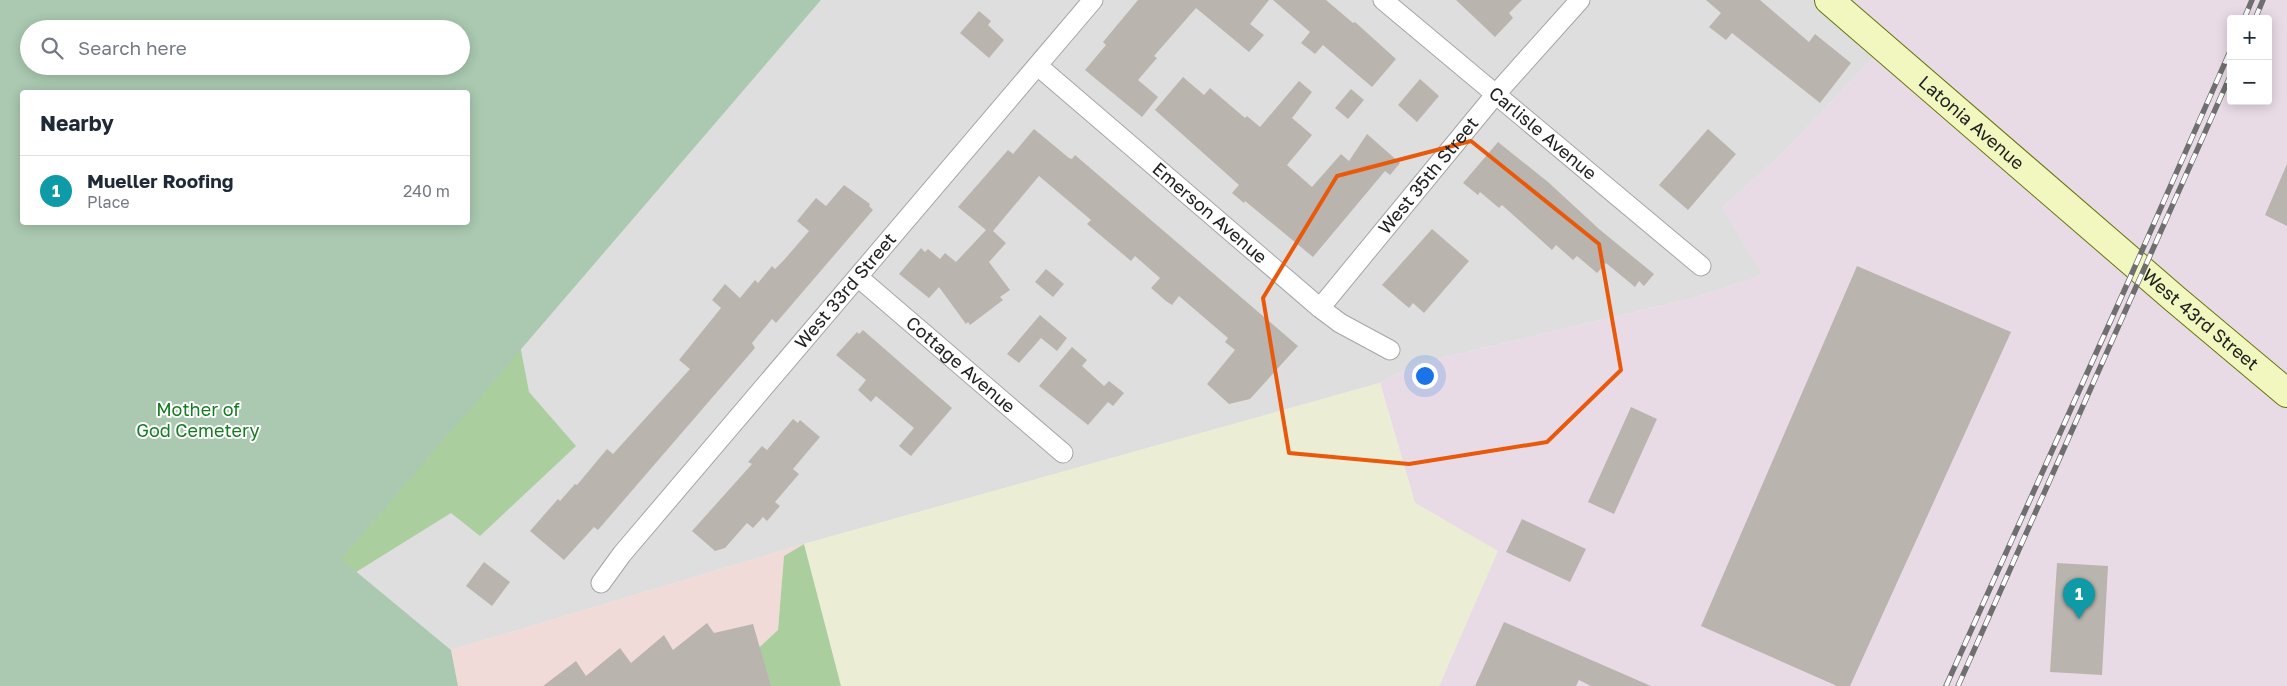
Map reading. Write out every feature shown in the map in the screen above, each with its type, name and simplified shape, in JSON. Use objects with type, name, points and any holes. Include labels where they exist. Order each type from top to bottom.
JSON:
[{"type":"street","name":"West 33rd Street","points":[[601,583],[622,554],[1093,0]]},
{"type":"street","name":"Carlisle Avenue","points":[[1383,0],[1495,96],[1701,266]]},
{"type":"street","name":"West 35th Street","points":[[1320,308],[1495,96],[1580,0]]},
{"type":"street","name":"Latonia Avenue","points":[[1829,0],[2113,246]]},
{"type":"street","name":"Emerson Avenue","points":[[1038,66],[1320,308],[1340,323],[1390,350]]},
{"type":"street","name":"West 43rd Street","points":[[2113,246],[2287,393]]},
{"type":"street","name":"Cottage Avenue","points":[[858,277],[1063,452]]},
{"type":"highlighted area","points":[[1471,141],[1599,244],[1621,370],[1547,442],[1409,464],[1289,453],[1263,298],[1337,176]]},
{"type":"shaded area","points":[[821,0],[1829,0],[1883,47],[1782,154],[1722,208],[1764,275],[1694,298],[1416,364],[1380,383],[804,544],[451,650],[341,559]]},
{"type":"shaded area","points":[[1829,0],[2287,0],[2287,686],[1439,686],[1497,551],[1415,503],[1380,383],[1416,364],[1694,298],[1763,275],[1722,208],[1782,154],[1883,47]]},
{"type":"shaded area","points":[[804,544],[784,556],[778,630],[737,668],[734,686],[458,686],[451,650]]},
{"type":"green space","name":"Mother of God Cemetery","points":[[0,0],[821,0],[341,559],[451,650],[458,686],[0,686]]},
{"type":"green space","points":[[516,324],[529,392],[576,446],[480,536],[451,513],[271,625],[0,686],[0,684]]},
{"type":"green space","points":[[1380,383],[1415,503],[1498,551],[1439,686],[841,686],[804,544]]},
{"type":"green space","points":[[804,544],[841,686],[734,686],[737,668],[778,630],[784,556]]},
{"type":"building","points":[[1138,0],[1269,0],[1250,24],[1264,35],[1249,52],[1196,8],[1154,56],[1157,58],[1138,80],[1158,97],[1142,117],[1085,70],[1106,45],[1103,42]]},
{"type":"building","points":[[1273,0],[1326,0],[1353,23],[1355,22],[1396,59],[1372,87],[1323,45],[1315,54],[1301,43],[1310,32]]},
{"type":"building","points":[[1456,0],[1522,0],[1509,13],[1513,18],[1495,37]]},
{"type":"building","points":[[1706,0],[1760,0],[1809,42],[1815,34],[1851,63],[1820,103],[1732,33],[1726,40],[1709,27],[1721,13]]},
{"type":"building","points":[[979,11],[991,21],[988,25],[1004,40],[989,58],[960,33]]},
{"type":"building","points":[[1183,77],[1204,95],[1210,88],[1245,118],[1247,116],[1260,127],[1299,81],[1312,92],[1292,118],[1312,135],[1287,165],[1312,187],[1341,154],[1349,161],[1367,134],[1400,163],[1390,175],[1385,171],[1313,257],[1245,201],[1244,203],[1232,193],[1239,185],[1155,110]]},
{"type":"building","points":[[1420,79],[1439,96],[1417,122],[1398,105]]},
{"type":"building","points":[[1351,89],[1364,100],[1348,119],[1335,108]]},
{"type":"building","points":[[1034,129],[1069,158],[1072,159],[1075,155],[1298,346],[1250,399],[1229,404],[1207,384],[1235,350],[1225,342],[1228,338],[1179,296],[1172,305],[1166,301],[1151,288],[1160,278],[1135,256],[1131,261],[1087,224],[1091,220],[1039,176],[993,231],[1006,243],[989,262],[1010,290],[1000,297],[1003,300],[970,325],[968,322],[966,324],[939,287],[929,298],[899,274],[921,248],[925,252],[928,249],[940,259],[945,253],[956,262],[986,230],[958,207],[1008,150],[1013,154]]},
{"type":"building","points":[[1708,129],[1736,154],[1688,210],[1659,185]]},
{"type":"building","points":[[1498,142],[1548,182],[1599,229],[1654,274],[1644,286],[1639,281],[1635,287],[1606,263],[1597,273],[1577,256],[1573,260],[1556,245],[1552,250],[1502,205],[1499,208],[1480,192],[1478,195],[1463,183]]},
{"type":"building","points":[[2287,164],[2287,226],[2265,215]]},
{"type":"building","points":[[844,185],[870,204],[869,206],[873,210],[776,323],[772,319],[752,343],[755,348],[598,530],[594,527],[564,560],[530,531],[558,499],[560,501],[575,484],[577,485],[607,449],[613,454],[690,369],[679,360],[721,308],[712,300],[725,284],[740,298],[755,280],[758,283],[772,266],[775,269],[809,231],[797,221],[816,198],[826,206]]},
{"type":"building","points":[[1432,229],[1469,261],[1424,313],[1413,303],[1409,308],[1382,285]]},
{"type":"building","points":[[1857,266],[2011,332],[1850,686],[1837,686],[1701,626]]},
{"type":"building","points":[[1046,269],[1064,284],[1053,297],[1035,282]]},
{"type":"building","points":[[1040,315],[1067,338],[1057,351],[1041,338],[1019,363],[1007,354]]},
{"type":"building","points":[[863,330],[952,408],[911,456],[899,446],[914,428],[876,396],[871,402],[858,390],[866,380],[836,355],[857,332],[859,334]]},
{"type":"building","points":[[1072,347],[1087,360],[1082,366],[1104,386],[1109,381],[1124,393],[1113,406],[1108,402],[1088,425],[1039,386]]},
{"type":"building","points":[[1631,407],[1657,419],[1614,514],[1588,502]]},
{"type":"building","points":[[793,419],[798,423],[800,420],[820,437],[793,469],[799,474],[775,502],[780,506],[767,521],[763,517],[753,528],[747,523],[725,548],[715,551],[692,531],[752,464],[748,462],[762,446],[767,450]]},
{"type":"building","points":[[1522,519],[1586,549],[1570,582],[1506,552]]},
{"type":"building","points":[[484,562],[510,582],[492,606],[466,586]]},
{"type":"building","points":[[2057,563],[2108,566],[2102,675],[2050,672]]},
{"type":"building","points":[[1504,622],[1651,686],[1591,686],[1579,680],[1576,686],[1475,686]]},
{"type":"building","points":[[707,623],[714,633],[753,624],[771,686],[543,686],[576,661],[586,676],[620,648],[631,663],[664,635],[673,650]]},
{"type":"railway","points":[[2246,15],[2252,0]]},
{"type":"railway","points":[[2257,15],[2263,0]]},
{"type":"railway","points":[[1946,686],[2227,58]]},
{"type":"railway","points":[[1958,686],[2227,83]]},
{"type":"place","name":"Mueller Roofing","points":[[2079,619]]}]
